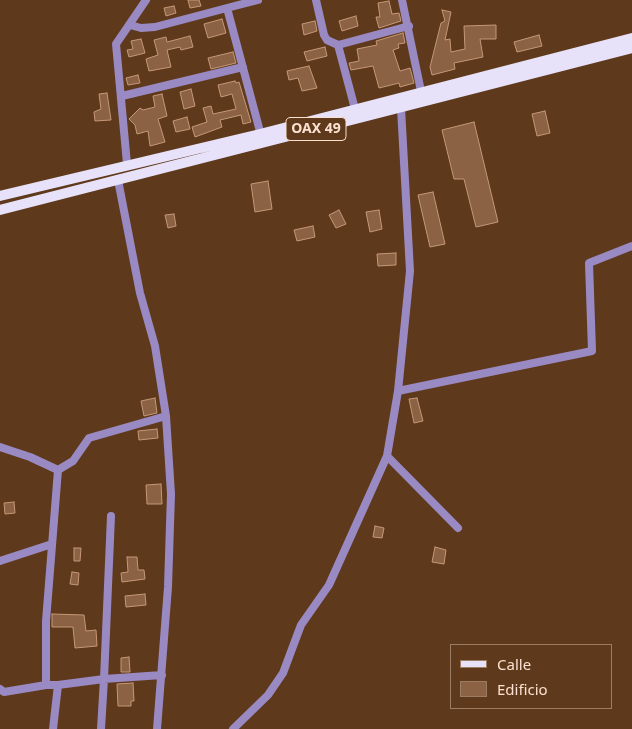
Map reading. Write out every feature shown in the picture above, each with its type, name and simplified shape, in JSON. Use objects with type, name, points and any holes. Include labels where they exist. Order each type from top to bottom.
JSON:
[{"type":"main road","name":"OAX 49","points":[[0,196],[127,164],[262,138],[401,108],[422,97],[632,38]]},
{"type":"main road","name":"OAX 49","points":[[0,207],[118,180],[355,109],[422,97],[632,48]]},
{"type":"main road","points":[[46,184],[49,197]]},
{"type":"street","points":[[127,164],[116,44],[146,0]]},
{"type":"street","points":[[130,25],[141,28],[155,27],[258,0]]},
{"type":"street","points":[[316,0],[324,35],[327,40],[338,45],[409,26]]},
{"type":"street","points":[[402,0],[409,26],[422,97]]},
{"type":"street","points":[[227,8],[262,138]]},
{"type":"street","points":[[338,45],[355,109]]},
{"type":"street","points":[[122,96],[242,67]]},
{"type":"street","points":[[233,729],[268,695],[283,672],[300,625],[329,585],[387,456],[398,391],[410,270],[401,108]]},
{"type":"street","points":[[118,180],[140,293],[155,346],[166,416],[171,494],[162,675],[157,729]]},
{"type":"street","points":[[398,391],[592,351],[590,263],[632,246]]},
{"type":"street","points":[[58,470],[73,460],[89,438],[166,416]]},
{"type":"street","points":[[0,447],[30,457],[58,470]]},
{"type":"street","points":[[387,456],[458,528]]},
{"type":"street","points":[[46,685],[46,622],[58,470]]},
{"type":"street","points":[[101,729],[111,516]]},
{"type":"street","points":[[0,561],[52,544]]},
{"type":"street","points":[[0,689],[4,692],[46,685],[162,675]]},
{"type":"street","points":[[54,729],[58,685]]},
{"type":"building","points":[[188,0],[199,0],[201,6],[190,8]]},
{"type":"building","points":[[389,1],[392,14],[399,13],[401,21],[379,28],[376,17],[380,17],[378,3]]},
{"type":"building","points":[[174,6],[176,13],[166,16],[164,8]]},
{"type":"building","points":[[442,10],[451,12],[445,40],[450,39],[451,52],[465,49],[464,26],[496,25],[496,39],[480,39],[483,57],[454,63],[455,69],[432,75],[430,67],[441,23],[445,21]]},
{"type":"building","points":[[356,16],[358,26],[342,31],[339,21]]},
{"type":"building","points":[[222,19],[226,33],[208,38],[204,24]]},
{"type":"building","points":[[315,21],[317,31],[304,35],[302,24]]},
{"type":"building","points":[[403,33],[405,43],[398,44],[399,48],[393,50],[400,71],[410,68],[414,83],[400,87],[399,83],[379,88],[373,66],[351,70],[349,63],[359,61],[357,49],[377,45],[376,41]]},
{"type":"building","points":[[539,35],[542,46],[517,52],[514,42]]},
{"type":"building","points":[[190,36],[193,47],[181,50],[180,47],[167,50],[171,67],[149,71],[146,59],[158,55],[154,40],[166,37],[167,42]]},
{"type":"building","points":[[141,39],[145,53],[129,57],[127,50],[133,49],[131,41]]},
{"type":"building","points":[[325,47],[327,56],[307,61],[304,52]]},
{"type":"building","points":[[233,52],[236,63],[211,69],[208,58]]},
{"type":"building","points":[[309,66],[317,88],[302,91],[298,78],[289,80],[287,71]]},
{"type":"building","points":[[138,75],[140,83],[128,85],[126,78]]},
{"type":"building","points":[[235,81],[236,83],[239,82],[251,122],[243,124],[241,115],[220,120],[222,127],[195,137],[192,127],[207,122],[203,108],[211,106],[213,114],[236,109],[232,94],[221,97],[218,85]]},
{"type":"building","points":[[191,89],[195,106],[184,109],[180,92]]},
{"type":"building","points":[[107,93],[111,120],[95,121],[94,112],[101,109],[99,94]]},
{"type":"building","points":[[162,94],[167,116],[158,119],[165,142],[150,146],[148,131],[137,134],[135,125],[129,119],[140,108],[143,110],[155,107],[153,96]]},
{"type":"building","points":[[545,111],[550,133],[537,136],[532,114]]},
{"type":"building","points":[[187,117],[190,129],[176,132],[173,121]]},
{"type":"building","points":[[474,122],[498,222],[476,227],[464,179],[454,179],[442,130]]},
{"type":"building","points":[[268,181],[272,209],[255,212],[251,184]]},
{"type":"building","points":[[433,192],[445,244],[430,247],[418,195]]},
{"type":"building","points":[[339,210],[346,224],[336,228],[329,215]]},
{"type":"building","points":[[379,210],[382,229],[370,232],[366,212]]},
{"type":"building","points":[[174,214],[176,226],[168,228],[165,215]]},
{"type":"building","points":[[313,226],[315,237],[297,241],[294,230]]},
{"type":"building","points":[[396,253],[396,265],[378,266],[377,254]]},
{"type":"building","points":[[155,398],[157,413],[144,416],[141,401]]},
{"type":"building","points":[[417,398],[423,421],[414,423],[409,399]]},
{"type":"building","points":[[157,429],[158,438],[139,440],[138,431]]},
{"type":"building","points":[[161,484],[162,504],[147,504],[146,485]]},
{"type":"building","points":[[14,502],[15,513],[5,514],[4,503]]},
{"type":"building","points":[[375,526],[384,528],[382,538],[373,537]]},
{"type":"building","points":[[435,547],[446,550],[444,564],[432,562]]},
{"type":"building","points":[[74,548],[81,548],[80,561],[74,561]]},
{"type":"building","points":[[127,557],[137,557],[138,570],[144,570],[145,579],[122,582],[121,573],[128,572]]},
{"type":"building","points":[[72,572],[79,573],[78,585],[70,584]]},
{"type":"building","points":[[145,594],[146,605],[126,607],[125,596]]},
{"type":"building","points":[[52,614],[84,615],[86,631],[96,630],[97,646],[75,648],[73,627],[52,627]]},
{"type":"building","points":[[129,657],[130,672],[121,672],[121,658]]},
{"type":"building","points":[[133,683],[134,701],[131,701],[131,706],[118,706],[117,684]]}]
